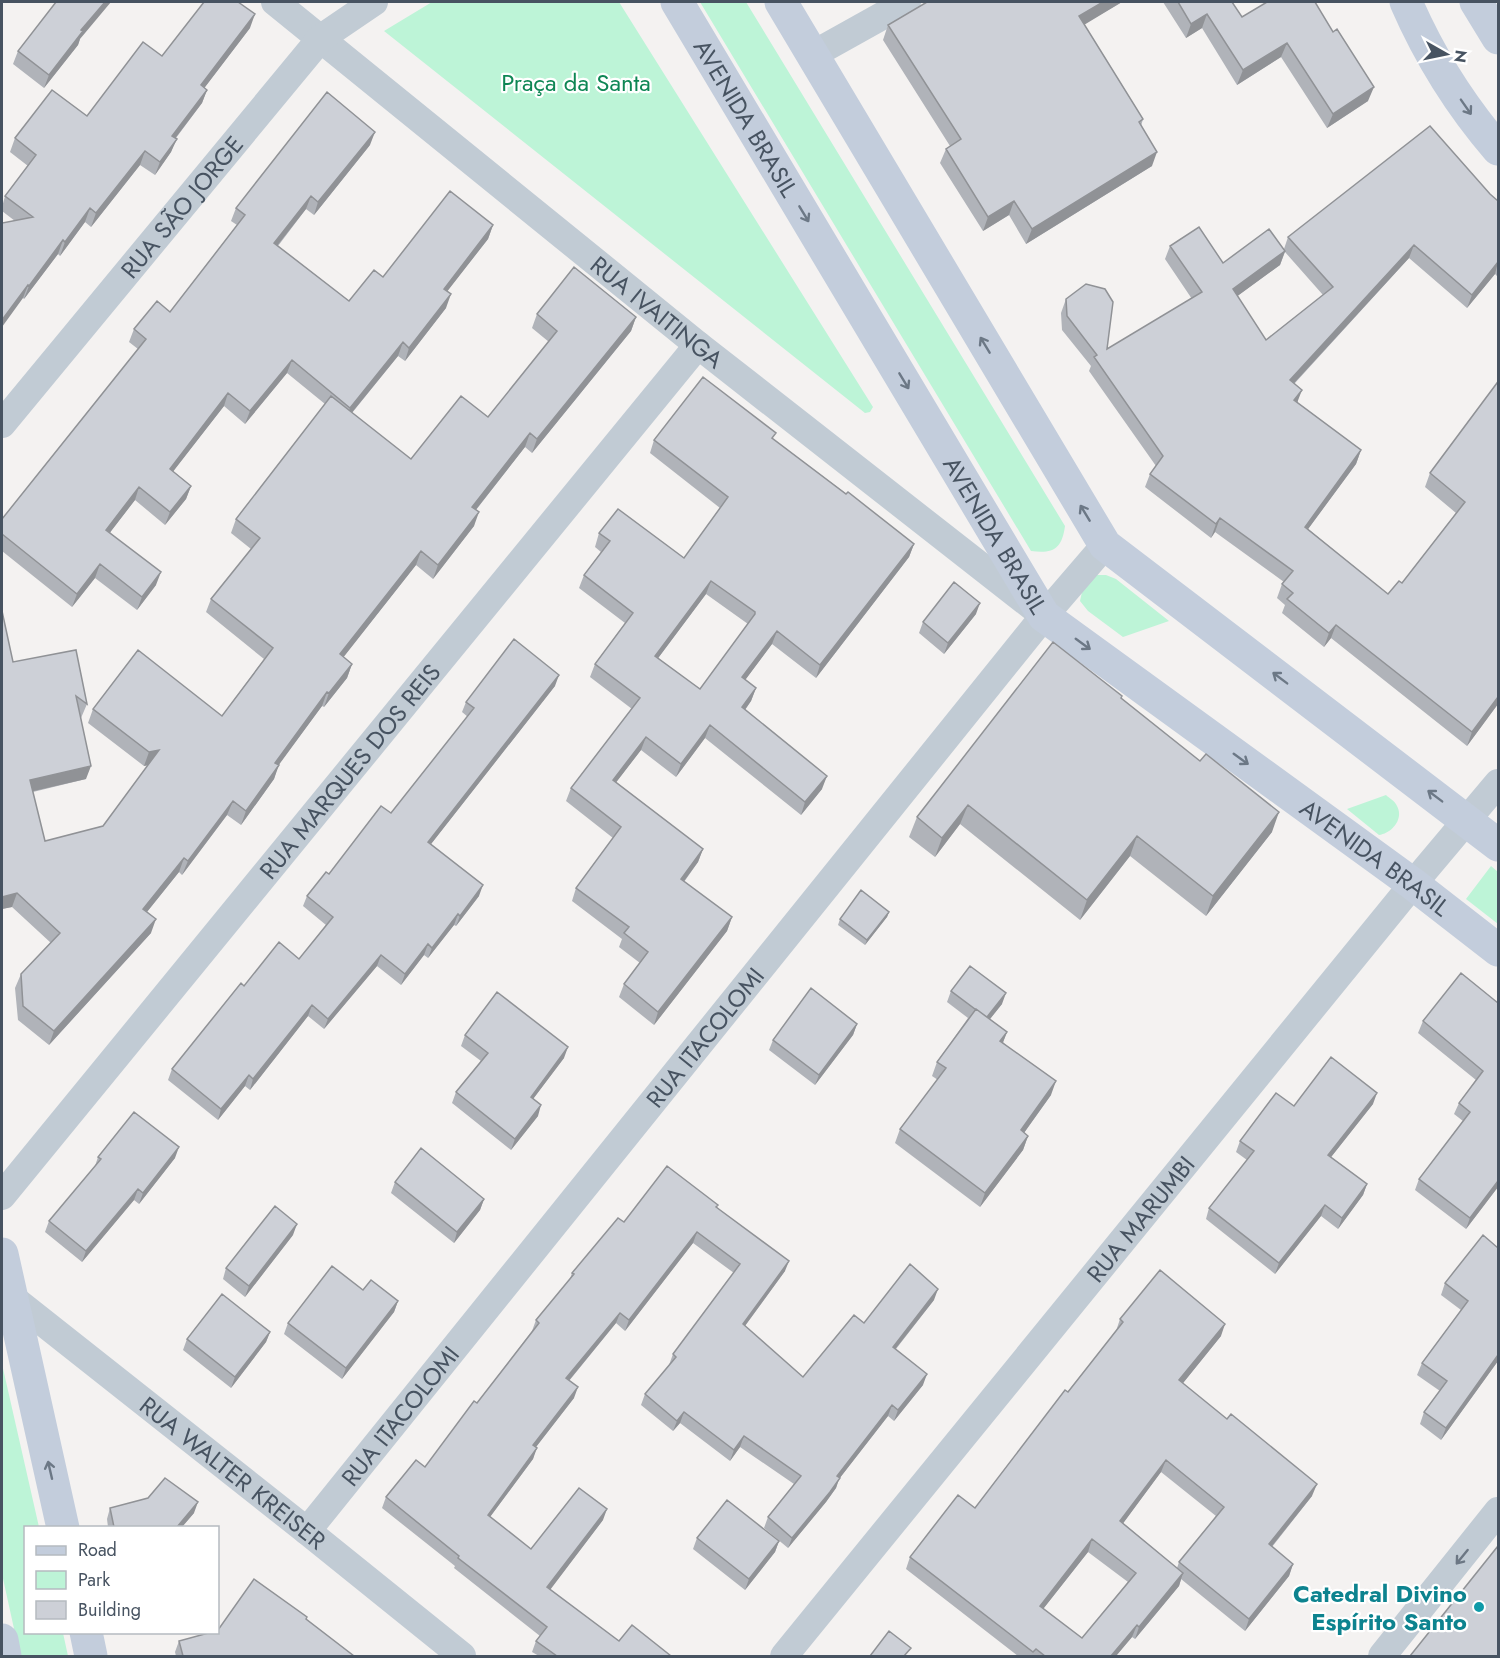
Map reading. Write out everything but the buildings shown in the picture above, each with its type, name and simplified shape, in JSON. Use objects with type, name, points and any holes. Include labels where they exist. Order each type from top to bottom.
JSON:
[{"type":"main road","name":"AVENIDA BRASIL","points":[[677,2],[1044,616],[1413,884],[1498,950]]},
{"type":"main road","points":[[781,2],[1105,545],[1498,845]]},
{"type":"main road","points":[[1406,2],[1445,78],[1479,127],[1498,149]]},
{"type":"main road","points":[[1476,2],[1498,38]]},
{"type":"main road","points":[[2,1254],[6,1296],[63,1526]]},
{"type":"main road","points":[[86,1634],[91,1656]]},
{"type":"main road","points":[[2,1640],[5,1656]]},
{"type":"street","name":"RUA IVAITINGA","points":[[275,2],[698,345],[1044,616]]},
{"type":"street","name":"RUA SÃO JORGE","points":[[2,424],[321,38],[374,2]]},
{"type":"street","points":[[812,55],[907,2]]},
{"type":"street","name":"RUA MARQUES DOS REIS","points":[[2,1196],[698,345]]},
{"type":"street","name":"RUA ITACOLOMI","points":[[307,1531],[1044,616],[1105,545]]},
{"type":"street","name":"RUA MARUMBI","points":[[784,1656],[1413,884],[1498,783]]},
{"type":"street","name":"RUA WALTER KREISER","points":[[6,1296],[307,1531],[462,1656]]},
{"type":"street","points":[[1382,1656],[1498,1511]]},
{"type":"green space","name":"Praça da Santa","points":[[432,2],[619,2],[873,407],[870,412],[865,413],[384,31]]},
{"type":"green space","points":[[700,2],[746,2],[1065,526],[1062,540],[1055,548],[1045,552],[1031,551]]},
{"type":"green space","points":[[1095,575],[1106,575],[1116,579],[1169,621],[1123,637],[1088,611],[1080,601],[1082,592]]},
{"type":"green space","points":[[1386,795],[1396,804],[1399,816],[1396,825],[1384,834],[1379,835],[1347,809]]},
{"type":"green space","points":[[1491,866],[1498,872],[1498,924],[1466,899]]},
{"type":"green space","points":[[2,1364],[39,1526],[24,1526],[24,1634],[63,1634],[68,1656],[20,1656],[2,1574]]},
{"type":"place","name":"Catedral Divino Espírito Santo","points":[[1479,1607]]}]
